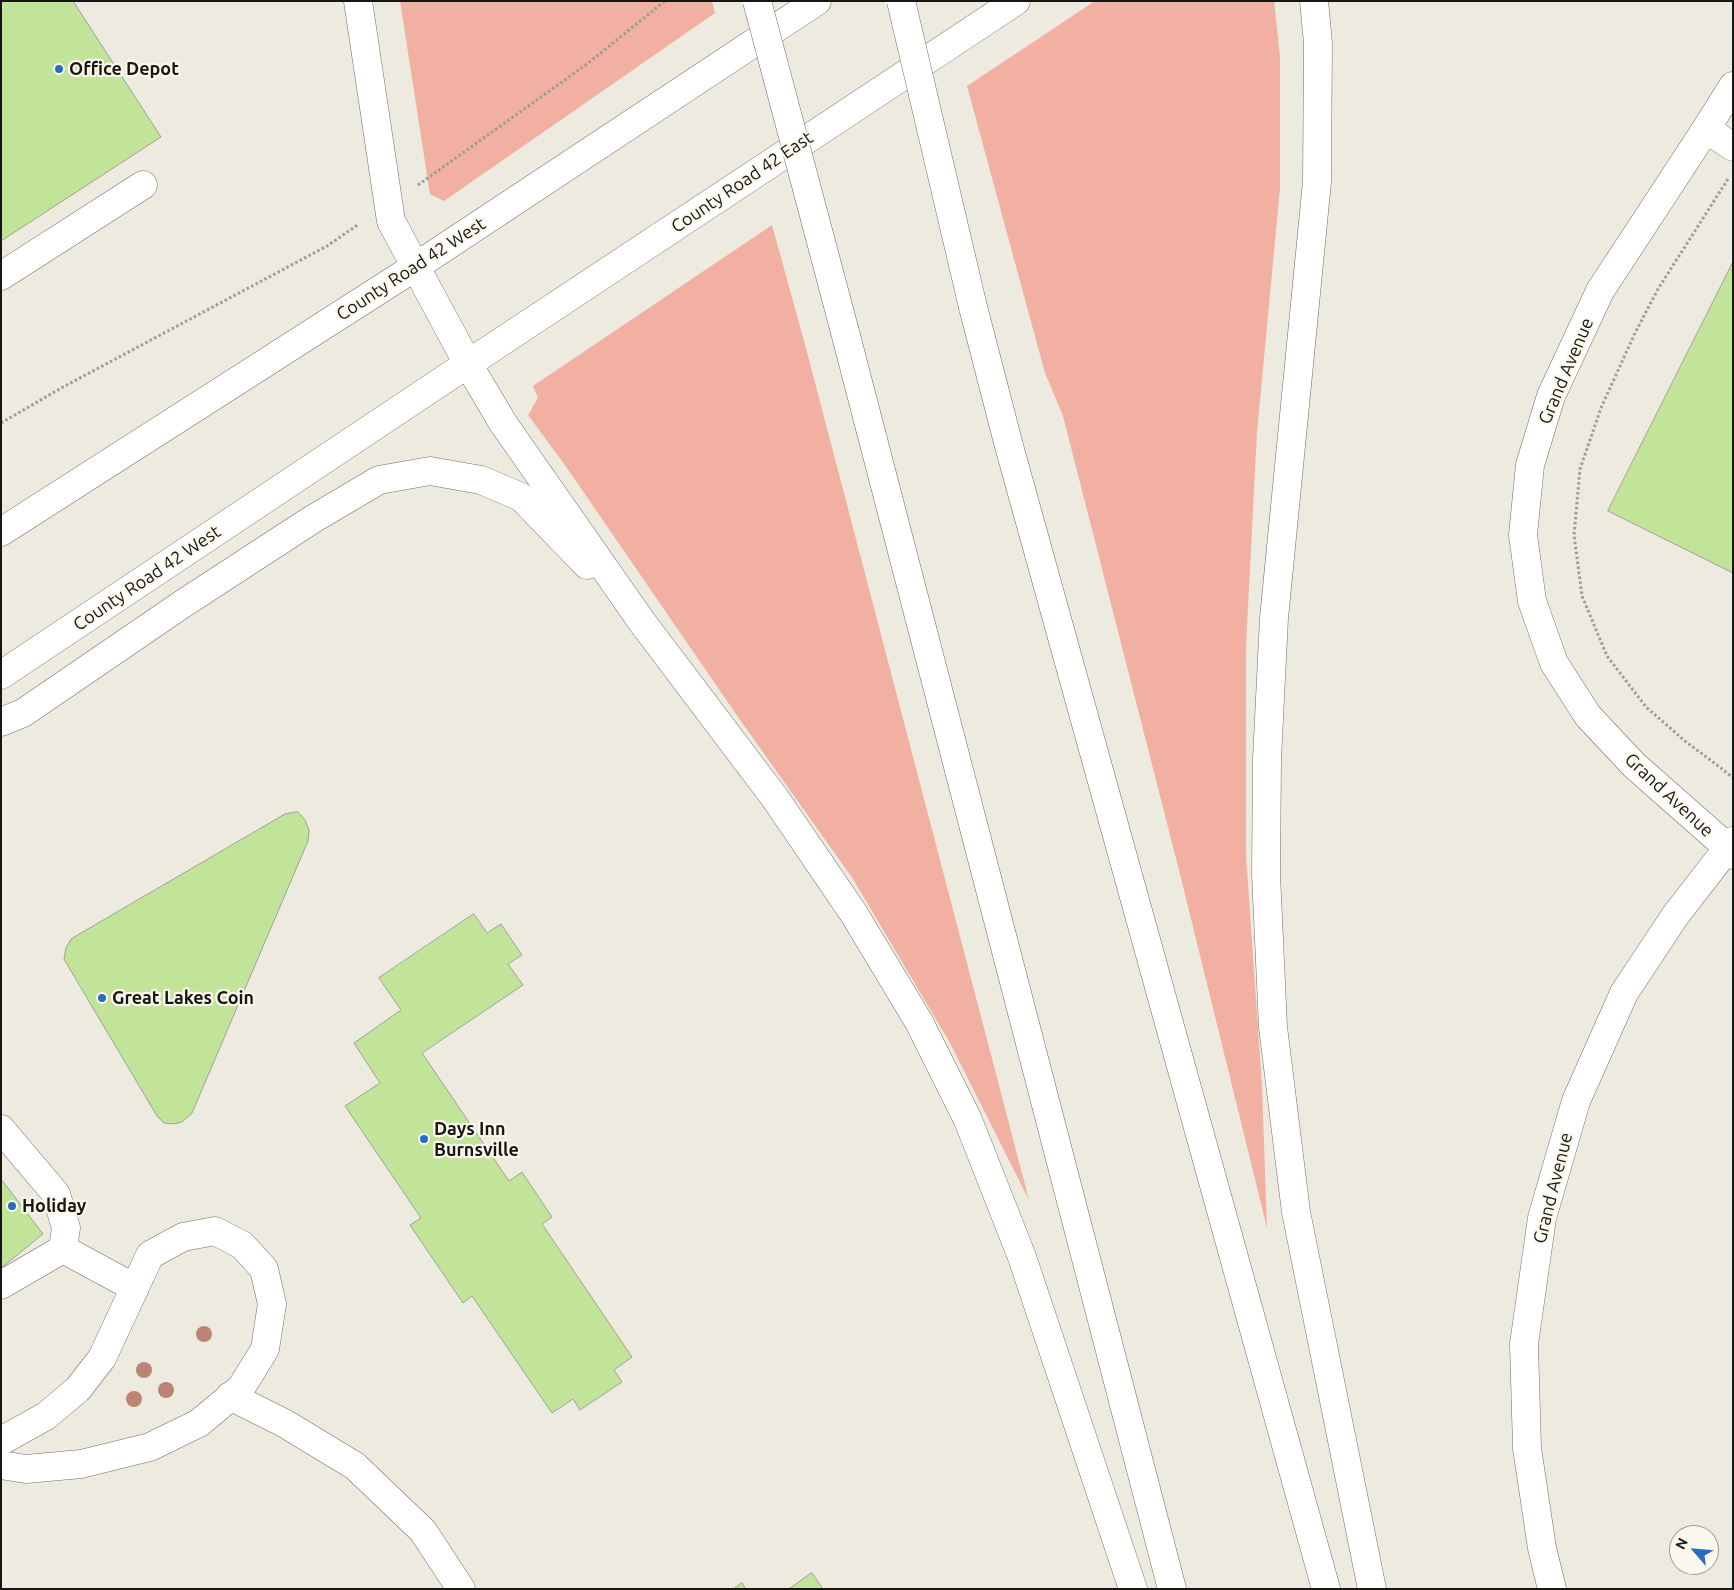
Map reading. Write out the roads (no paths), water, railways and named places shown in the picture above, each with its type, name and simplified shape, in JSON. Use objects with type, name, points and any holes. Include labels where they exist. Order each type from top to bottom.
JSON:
[{"type":"main road","points":[[358,1],[391,221],[468,364],[503,423],[642,622],[775,798],[854,914],[919,1022],[968,1120],[1022,1257],[1133,1589]]},
{"type":"main road","points":[[757,1],[1172,1589]]},
{"type":"main road","name":"County Road 42 West","points":[[1,532],[415,267],[817,1]]},
{"type":"main road","points":[[901,1],[973,307],[1009,446],[1326,1589]]},
{"type":"main road","name":"County Road 42 East","points":[[468,364],[1016,1]]},
{"type":"main road","points":[[1314,1],[1318,43],[1317,182],[1274,618],[1267,759],[1266,874],[1274,1027],[1296,1212],[1372,1589]]},
{"type":"main road","name":"Grand Avenue","points":[[1552,1589],[1542,1548],[1527,1448],[1524,1354],[1542,1218],[1576,1101],[1624,993],[1675,916],[1731,848],[1634,765],[1588,716],[1554,663],[1532,601],[1523,535],[1530,465],[1551,396],[1600,291],[1733,86]]},
{"type":"main road","points":[[1706,130],[1733,147]]},
{"type":"main road","points":[[1,276],[143,185]]},
{"type":"main road","name":"County Road 42 West","points":[[1,675],[468,364]]},
{"type":"main road","points":[[1,722],[22,713],[184,603],[313,519],[370,485],[379,480],[430,471],[482,480],[521,497],[642,622]]},
{"type":"main road","points":[[1,524],[27,515]]},
{"type":"main road","points":[[1,1129],[56,1194],[66,1228],[63,1249]]},
{"type":"main road","points":[[1,1441],[46,1416],[78,1389],[102,1358],[150,1255],[183,1237],[215,1231],[242,1244],[264,1269],[272,1304],[265,1349],[241,1388],[199,1423],[150,1447],[81,1464],[26,1468],[1,1465]]},
{"type":"main road","points":[[1,1285],[63,1249]]},
{"type":"main road","points":[[63,1249],[135,1288]]},
{"type":"main road","points":[[230,1396],[284,1423],[355,1466],[423,1531],[461,1589]]},
{"type":"place","name":"Office Depot","points":[[59,69]]},
{"type":"place","name":"Great Lakes Coin","points":[[102,998]]},
{"type":"place","name":"Days Inn Burnsville","points":[[424,1139]]},
{"type":"place","name":"Holiday","points":[[12,1206]]}]
